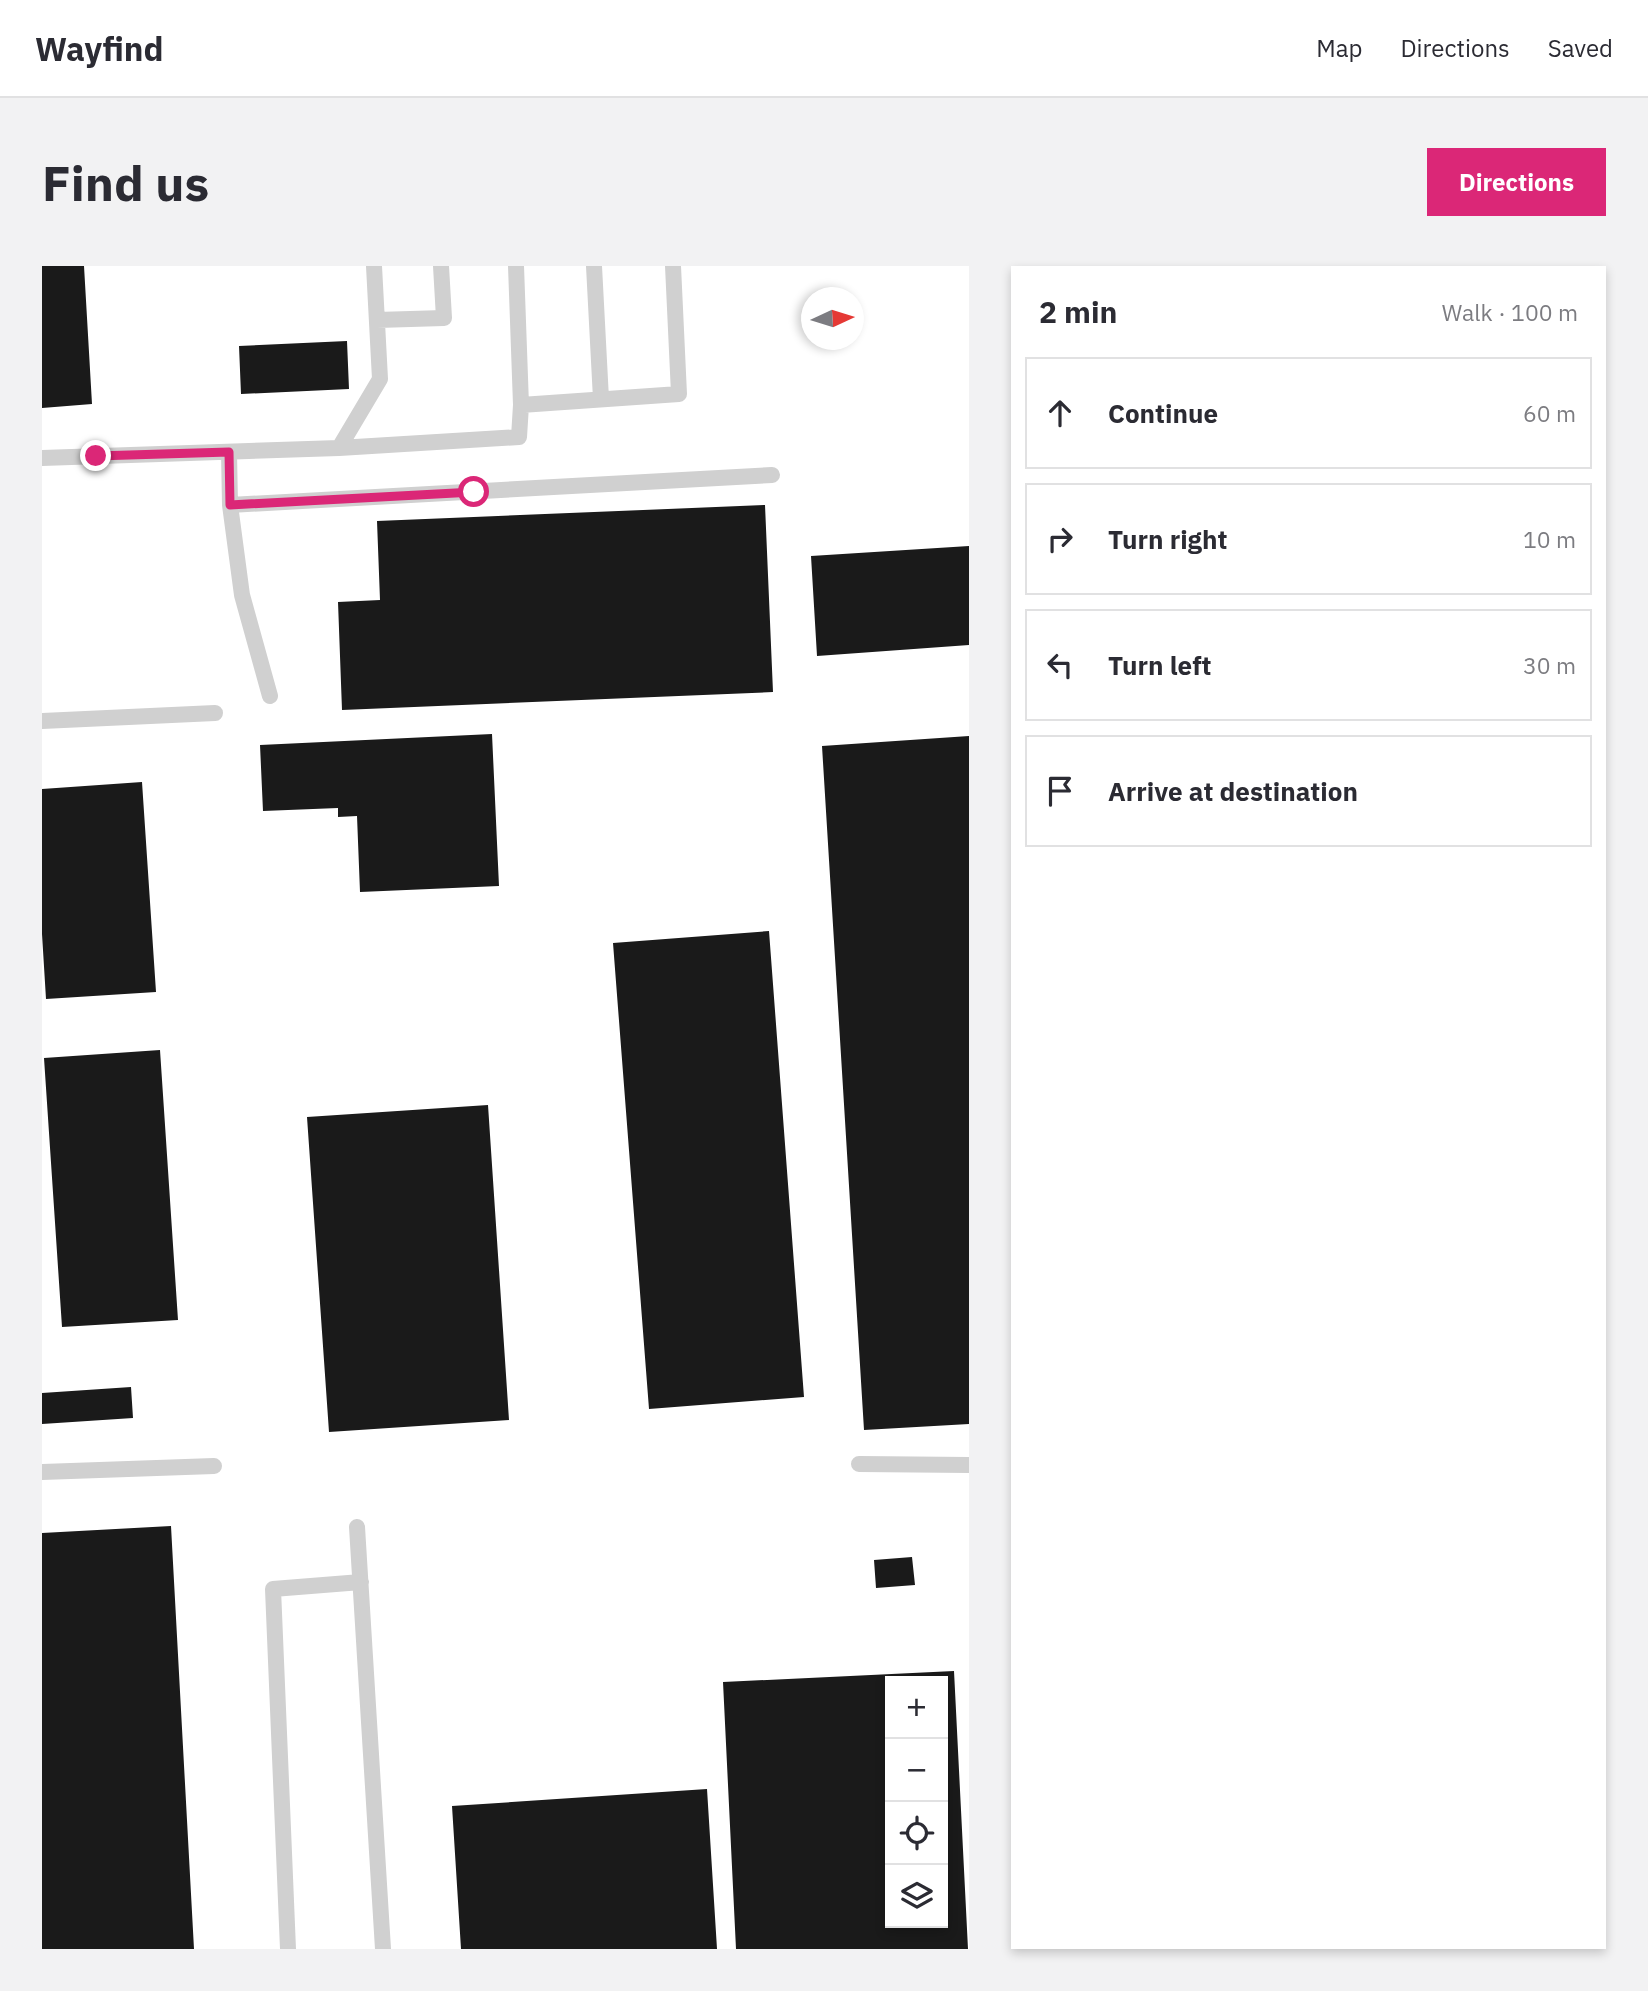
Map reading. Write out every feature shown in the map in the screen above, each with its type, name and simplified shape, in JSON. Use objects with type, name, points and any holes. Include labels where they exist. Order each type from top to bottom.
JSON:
[{"type":"lane","points":[[339,448],[380,379],[374,266]]},
{"type":"lane","points":[[377,320],[444,318],[441,266]]},
{"type":"lane","points":[[42,458],[339,448],[519,437],[521,405],[516,266]]},
{"type":"lane","points":[[594,266],[601,399]]},
{"type":"lane","points":[[521,405],[679,394],[673,266]]},
{"type":"lane","points":[[229,452],[230,505],[242,595],[270,696]]},
{"type":"lane","points":[[230,505],[772,475]]},
{"type":"lane","points":[[42,721],[215,713]]},
{"type":"lane","points":[[859,1464],[969,1465]]},
{"type":"lane","points":[[42,1472],[214,1466]]},
{"type":"lane","points":[[357,1527],[383,1949]]},
{"type":"lane","points":[[288,1949],[273,1589],[361,1582]]},
{"type":"building","points":[[42,266],[84,266],[92,404],[42,408]]},
{"type":"building","points":[[347,341],[349,389],[241,394],[239,346]]},
{"type":"building","points":[[765,505],[773,692],[342,710],[338,602],[380,600],[377,521]]},
{"type":"building","points":[[969,546],[969,645],[817,656],[811,556]]},
{"type":"building","points":[[492,734],[499,886],[360,892],[357,816],[338,817],[338,808],[263,811],[260,745]]},
{"type":"building","points":[[969,736],[969,1424],[864,1430],[822,746]]},
{"type":"building","points":[[142,782],[156,992],[46,999],[42,934],[42,789]]},
{"type":"building","points":[[769,931],[804,1397],[649,1409],[613,943]]},
{"type":"building","points":[[160,1050],[178,1320],[62,1327],[44,1058]]},
{"type":"building","points":[[488,1105],[509,1420],[329,1432],[307,1117]]},
{"type":"building","points":[[131,1387],[133,1418],[42,1424],[42,1393]]},
{"type":"building","points":[[171,1526],[194,1949],[42,1949],[42,1533]]},
{"type":"building","points":[[912,1557],[915,1585],[876,1588],[874,1560]]},
{"type":"building","points":[[954,1671],[968,1949],[736,1949],[723,1682]]},
{"type":"building","points":[[707,1789],[717,1949],[461,1949],[452,1806]]},
{"type":"route","points":[[96,456],[229,452],[230,505],[474,492]]}]
